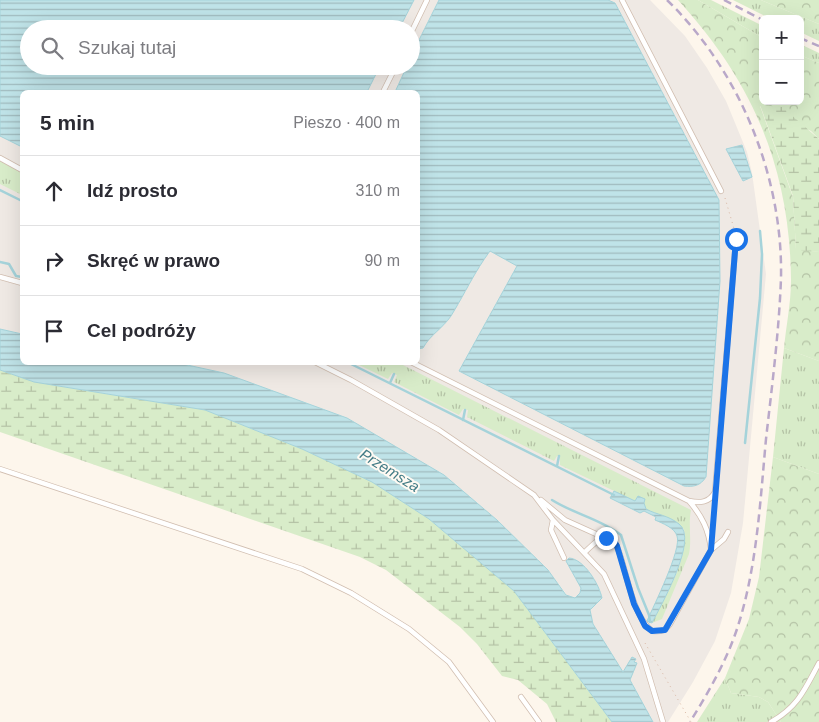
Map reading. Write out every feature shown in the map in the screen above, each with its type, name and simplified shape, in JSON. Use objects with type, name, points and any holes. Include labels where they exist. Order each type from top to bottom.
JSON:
[{"type":"lane","points":[[417,20],[426,0]]},
{"type":"lane","points":[[622,0],[720,191]]},
{"type":"lane","points":[[384,90],[392,75]]},
{"type":"lane","points":[[0,158],[20,169]]},
{"type":"lane","points":[[417,365],[689,501],[704,502],[714,492],[736,239]]},
{"type":"lane","points":[[0,277],[20,282]]},
{"type":"lane","points":[[321,365],[439,430],[534,495],[565,520],[616,543],[634,604],[645,626],[652,631],[665,630],[670,624],[711,550],[724,540],[728,532]]},
{"type":"lane","points":[[0,468],[302,569],[351,593],[409,629],[449,662],[493,722]]},
{"type":"lane","points":[[534,495],[553,520],[604,574],[644,658],[663,722]]},
{"type":"lane","points":[[689,501],[700,514],[706,528],[711,550]]},
{"type":"lane","points":[[553,520],[551,530],[564,558]]},
{"type":"lane","points":[[585,552],[597,540],[606,538]]},
{"type":"lane","points":[[770,722],[785,714],[799,699],[819,663]]},
{"type":"lane","points":[[521,697],[538,722]]},
{"type":"path","points":[[725,198],[736,239]]},
{"type":"path","points":[[714,492],[714,531]]},
{"type":"path","points":[[642,639],[691,722]]},
{"type":"shaded area","points":[[0,0],[650,0],[685,36],[707,68],[726,101],[747,152],[752,173],[766,274],[743,523],[731,593],[715,641],[693,682],[668,722],[653,722],[593,624],[548,570],[497,520],[444,475],[224,373],[187,365],[420,365],[420,90],[20,90],[20,334],[0,329]]},
{"type":"green space","points":[[678,0],[698,0],[759,36],[759,105],[804,105],[804,57],[819,63],[819,139],[811,131],[760,106],[793,197],[796,249],[819,252],[819,361],[784,348],[791,289],[789,239],[775,164],[762,129],[746,95],[727,63]]},
{"type":"green space","points":[[698,0],[711,0],[759,24],[759,36]]},
{"type":"green space","points":[[733,0],[761,0],[797,15],[763,15]]},
{"type":"green space","points":[[761,0],[819,0],[819,24],[804,18],[804,15],[797,15]]},
{"type":"green space","points":[[804,18],[819,24],[819,41],[804,34]]},
{"type":"green space","points":[[804,46],[819,53],[819,63],[804,57]]},
{"type":"green space","points":[[760,105],[782,107],[819,139],[819,252],[796,250],[793,196]]},
{"type":"green space","points":[[0,160],[20,171],[20,194],[0,184]]},
{"type":"green space","points":[[784,348],[819,361],[819,474],[773,457]]},
{"type":"green space","points":[[359,365],[403,365],[691,510],[689,554],[662,619],[652,623],[680,565],[685,541],[684,529],[645,509],[645,499],[638,497],[635,501],[560,465],[560,456],[557,456],[554,461],[467,417],[468,410],[463,409],[459,415],[394,382],[397,375],[392,373],[388,379]]},
{"type":"green space","points":[[0,370],[34,382],[205,410],[302,449],[372,482],[429,519],[514,591],[612,722],[556,722],[547,704],[518,680],[502,676],[477,644],[460,627],[386,570],[360,557],[0,432]]},
{"type":"green space","points":[[773,457],[819,474],[819,722],[781,722],[768,702],[759,697],[731,693],[725,678],[749,619],[759,577]]},
{"type":"green space","points":[[725,678],[731,693],[759,697],[768,702],[781,722],[697,722]]},
{"type":"water","points":[[0,0],[414,0],[404,20],[20,20],[20,75],[376,75],[368,90],[20,90],[20,146],[0,136]]},
{"type":"water","points":[[439,0],[608,0],[615,3],[719,200],[720,281],[706,477],[699,484],[684,486],[459,371],[517,266],[490,251],[451,316],[423,348],[420,349],[420,90],[396,90],[403,75],[420,75],[420,38]]},
{"type":"water","points":[[742,145],[752,177],[743,181],[726,149]]},
{"type":"water","name":"Przemsza","points":[[0,329],[20,334],[20,365],[187,365],[224,373],[347,418],[444,475],[497,520],[548,570],[566,595],[575,598],[580,593],[581,588],[566,561],[569,558],[575,559],[585,567],[598,586],[602,598],[590,610],[593,624],[623,672],[632,657],[636,659],[634,662],[637,663],[630,680],[653,722],[612,722],[514,591],[429,519],[372,482],[302,449],[205,410],[34,382],[0,370]]},
{"type":"water","points":[[614,491],[635,501],[638,496],[645,499],[646,509],[675,521],[684,532],[682,557],[670,588],[652,623],[647,621],[672,564],[677,536],[671,528],[655,520],[656,517],[644,511],[640,513],[610,498]]},
{"type":"waterway","points":[[0,190],[20,200]]},
{"type":"waterway","points":[[745,443],[760,298],[762,254],[760,231]]},
{"type":"waterway","points":[[0,262],[9,264],[16,276],[20,277]]},
{"type":"waterway","points":[[353,365],[614,495]]},
{"type":"waterway","points":[[390,383],[394,374]]},
{"type":"waterway","points":[[463,420],[465,410]]},
{"type":"waterway","points":[[557,466],[559,456]]},
{"type":"waterway","points":[[552,500],[613,529],[621,535],[650,622]]},
{"type":"railway","points":[[667,0],[693,28],[716,59],[736,93],[752,128],[765,164],[780,240],[781,278],[777,339],[759,511],[749,583],[744,606],[728,653],[710,689],[690,722]]},
{"type":"railway","points":[[724,0],[759,18]]},
{"type":"railway","points":[[804,40],[819,46]]},
{"type":"route","points":[[606,538],[610,538],[616,543],[634,604],[645,626],[652,631],[659,632],[665,630],[711,550],[715,515],[714,492],[735,273],[736,239]]}]
